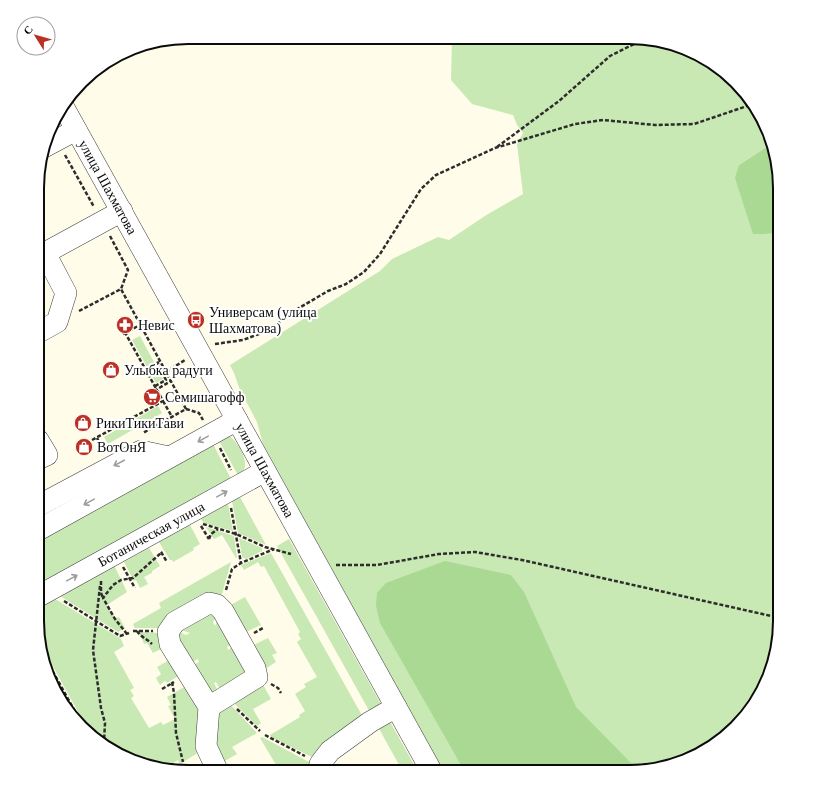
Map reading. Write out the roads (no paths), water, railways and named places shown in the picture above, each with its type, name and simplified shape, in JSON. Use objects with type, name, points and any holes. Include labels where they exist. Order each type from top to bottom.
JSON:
[{"type":"street","name":"улица Шахматова","points":[[66,111],[428,765]]},
{"type":"street","points":[[51,144],[76,130]]},
{"type":"street","points":[[44,329],[57,322],[66,293],[45,253],[122,211]]},
{"type":"street","points":[[44,527],[237,420]]},
{"type":"street","points":[[44,503],[141,451],[169,458]]},
{"type":"street","name":"Ботаническая улица","points":[[44,594],[265,471]]},
{"type":"street","points":[[215,765],[206,746],[217,702],[257,677],[255,668],[223,611],[218,605],[209,603],[175,622],[168,632],[170,644],[217,702]]},
{"type":"street","points":[[321,765],[330,750],[396,706]]},
{"type":"place","name":"Универсам (улица Шахматова)","points":[[196,320]]},
{"type":"place","name":"Невис","points":[[125,325]]},
{"type":"place","name":"Улыбка радуги","points":[[111,370]]},
{"type":"place","name":"Семишагофф","points":[[152,397]]},
{"type":"place","name":"РикиТикиТави","points":[[83,423]]},
{"type":"place","name":"ВотОнЯ","points":[[84,447]]}]
